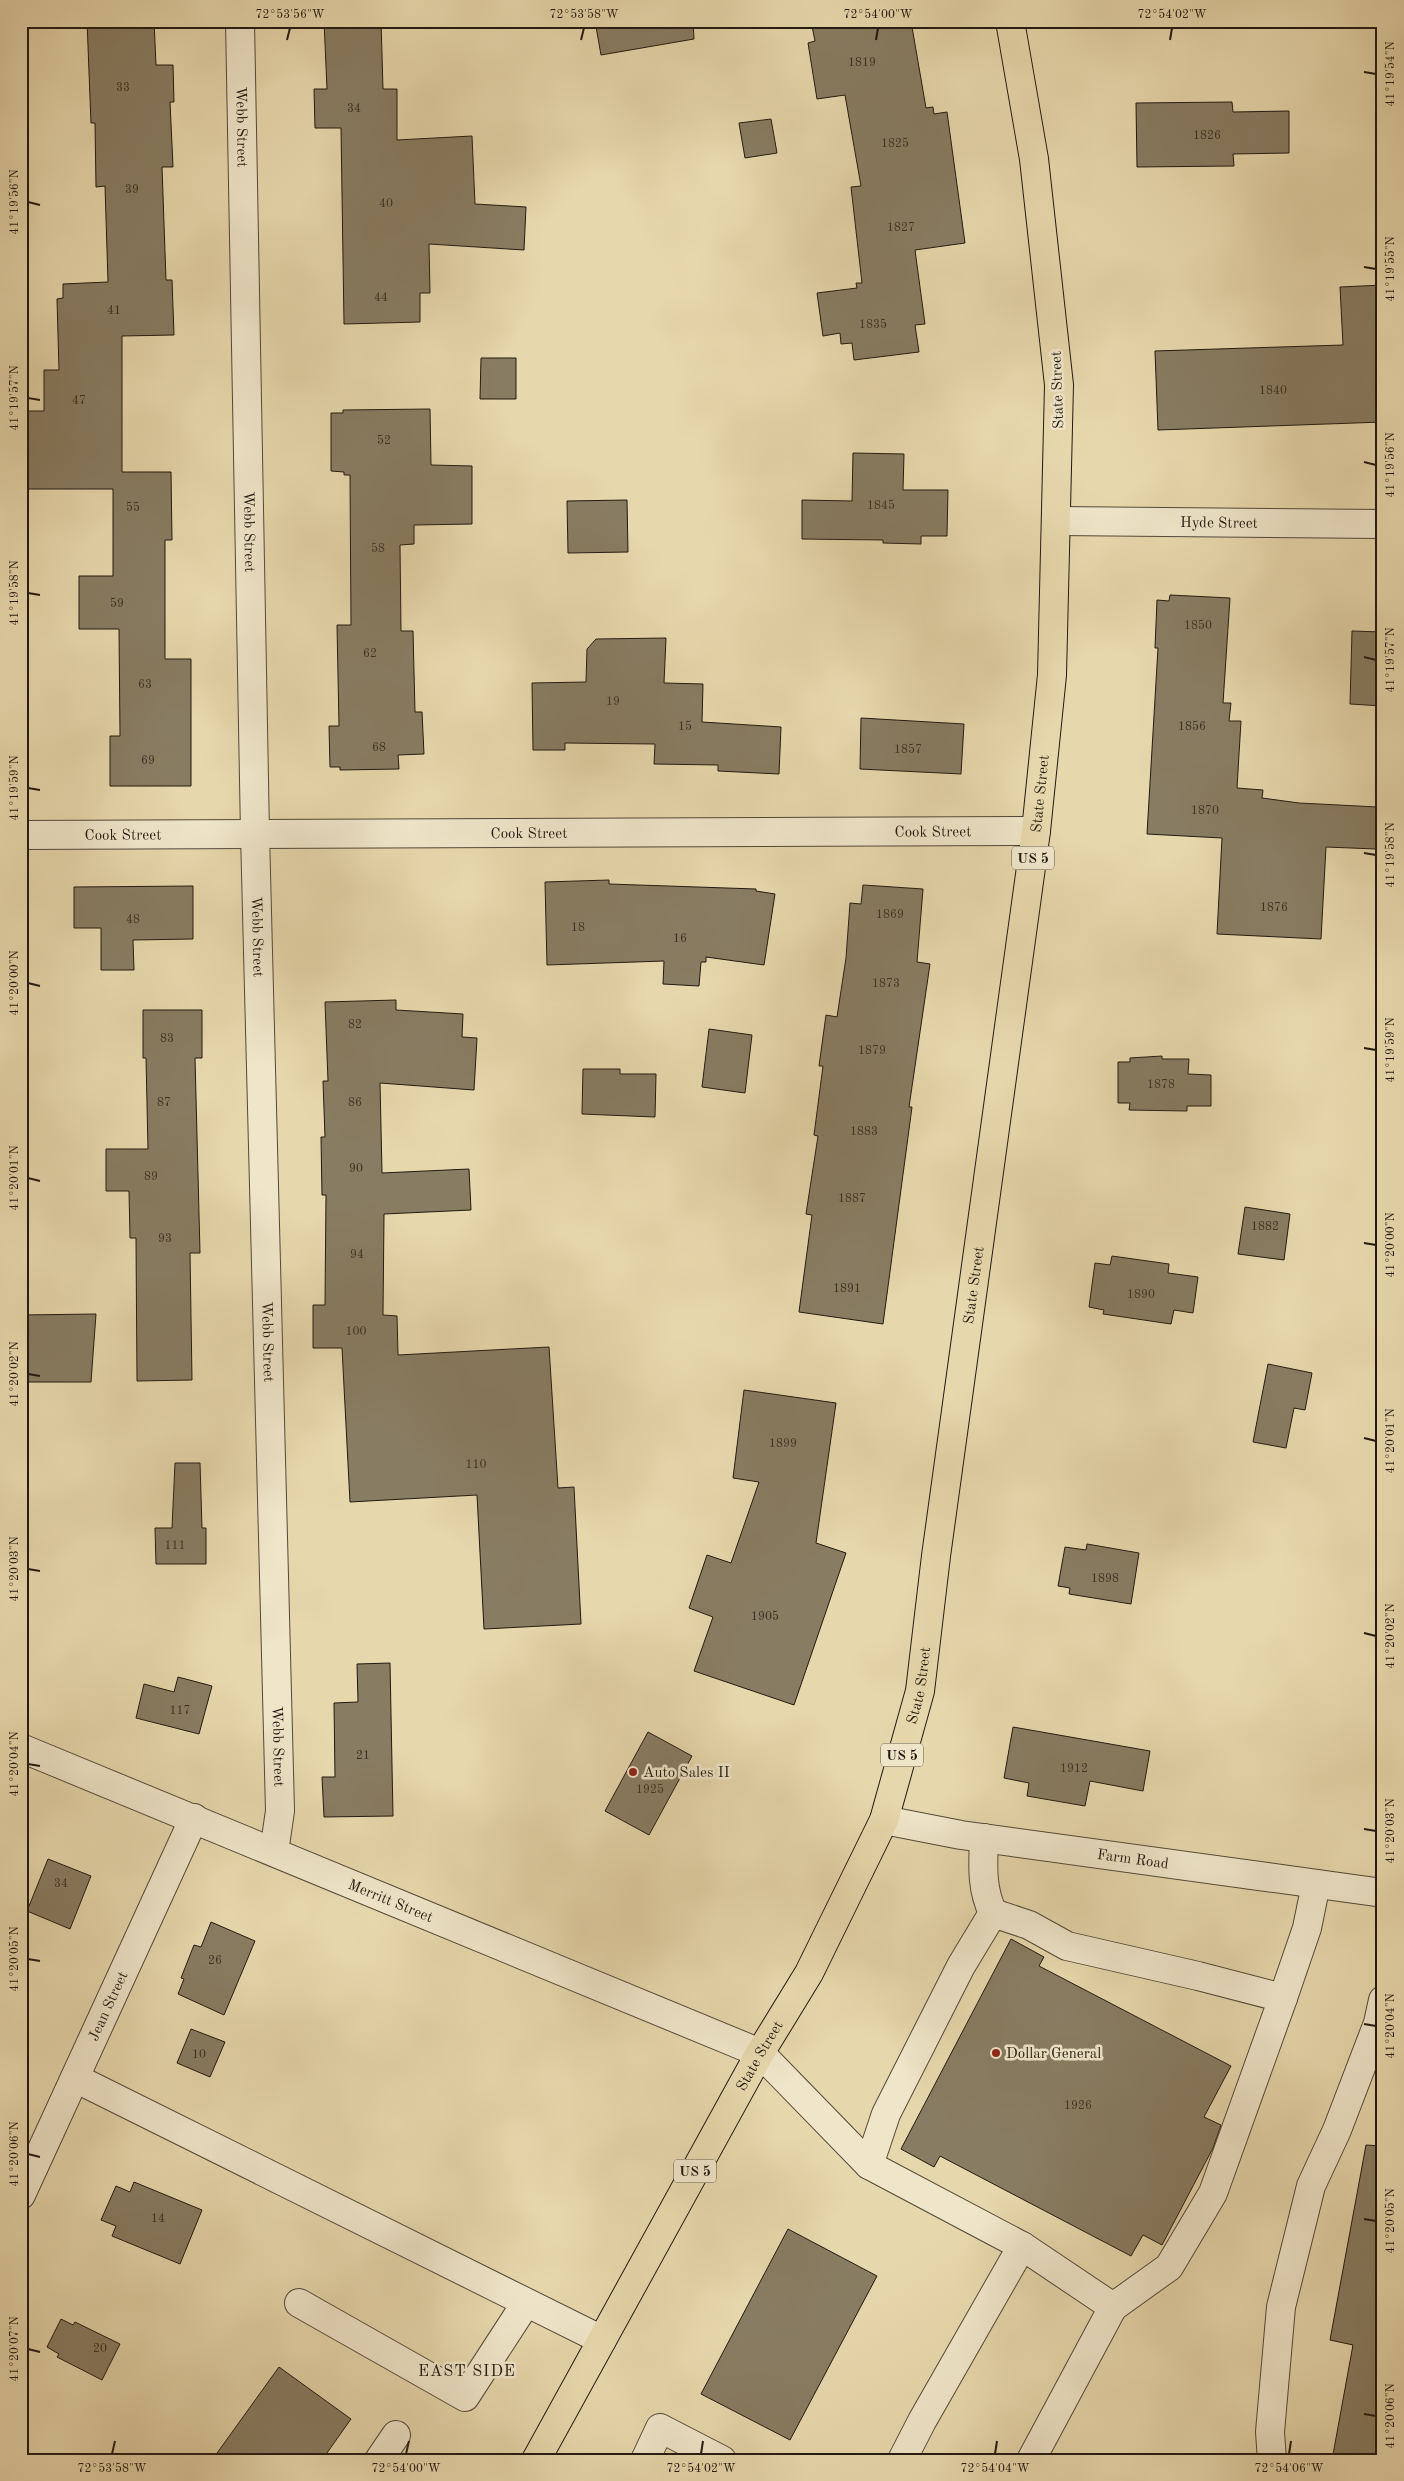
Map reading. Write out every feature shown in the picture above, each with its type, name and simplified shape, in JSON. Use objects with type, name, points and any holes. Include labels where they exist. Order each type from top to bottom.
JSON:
[{"type":"main road","name":"State Street","points":[[536,2460],[760,2054],[809,1973],[884,1820],[920,1691],[936,1556],[1036,831],[1052,675],[1059,384],[1034,159],[1010,21]]},
{"type":"street","name":"Webb Street","points":[[240,21],[255,834],[280,1811],[274,1852]]},
{"type":"street","name":"Hyde Street","points":[[1057,521],[1383,524]]},
{"type":"street","name":"Cook Street","points":[[21,834],[1036,831]]},
{"type":"street","name":"Merritt Street","points":[[21,1748],[194,1818],[760,2054]]},
{"type":"street","name":"Jean Street","points":[[21,2195],[194,1818]]},
{"type":"street","name":"Farm Road","points":[[884,1820],[984,1838],[1383,1893]]},
{"type":"street","points":[[984,1838],[983,1882],[985,1898],[993,1913],[1029,1924],[1067,1946],[1283,1998]]},
{"type":"street","points":[[1031,2460],[1113,2307],[1169,2267],[1213,2193],[1307,1928],[1316,1884]]},
{"type":"street","points":[[869,2165],[886,2114],[961,1966],[993,1913]]},
{"type":"street","points":[[1272,2460],[1270,2432],[1281,2307],[1311,2186],[1337,2130],[1378,2023],[1383,2000]]},
{"type":"street","points":[[760,2054],[869,2165],[1022,2246],[1113,2307]]},
{"type":"street","points":[[75,2078],[602,2340]]},
{"type":"street","points":[[902,2460],[922,2421],[1022,2246]]},
{"type":"street","points":[[299,2303],[465,2397],[526,2302]]},
{"type":"street","points":[[645,2460],[660,2428],[722,2460]]},
{"type":"street","points":[[379,2460],[396,2435]]},
{"type":"building","points":[[87,21],[154,21],[156,65],[173,65],[174,102],[170,102],[173,167],[162,167],[166,280],[172,280],[174,335],[122,336],[122,472],[171,472],[172,540],[165,540],[165,659],[191,659],[191,786],[110,786],[110,736],[120,736],[119,629],[79,629],[79,576],[113,576],[113,489],[27,489],[26,411],[44,411],[44,370],[59,370],[57,299],[63,298],[63,284],[108,282],[105,186],[96,187],[95,123],[91,123]]},
{"type":"building","points":[[324,21],[381,21],[383,89],[397,89],[397,140],[472,136],[475,204],[526,207],[524,250],[429,244],[430,293],[420,293],[420,322],[344,324],[341,128],[315,128],[314,89],[327,89]]},
{"type":"building","points":[[595,21],[693,21],[694,39],[601,55]]},
{"type":"building","points":[[811,21],[911,21],[926,108],[933,107],[934,114],[947,112],[965,243],[915,250],[925,324],[915,325],[919,352],[854,360],[852,343],[841,344],[840,333],[823,336],[817,293],[857,288],[856,283],[862,283],[851,187],[861,186],[845,95],[817,99],[808,43],[815,41]]},
{"type":"building","points":[[1232,102],[1233,112],[1289,111],[1289,153],[1233,154],[1234,166],[1137,167],[1136,103]]},
{"type":"building","points":[[771,119],[777,153],[745,158],[739,123]]},
{"type":"building","points":[[1383,285],[1383,333],[1380,333],[1383,422],[1158,430],[1155,351],[1343,345],[1340,287]]},
{"type":"building","points":[[481,358],[516,358],[516,399],[480,399]]},
{"type":"building","points":[[430,409],[431,465],[472,466],[472,524],[414,525],[414,544],[400,545],[401,631],[413,631],[415,712],[422,712],[424,754],[398,755],[399,769],[340,770],[340,767],[330,767],[329,726],[339,726],[337,625],[351,625],[350,475],[344,475],[344,472],[331,471],[331,413],[343,413],[343,410]]},
{"type":"building","points":[[853,453],[904,454],[903,490],[948,490],[947,536],[921,536],[921,544],[883,543],[883,540],[802,539],[802,500],[852,501]]},
{"type":"building","points":[[627,500],[628,552],[568,553],[567,501]]},
{"type":"building","points":[[1170,595],[1230,598],[1223,703],[1231,703],[1229,721],[1241,721],[1237,788],[1263,790],[1262,798],[1299,803],[1378,807],[1376,849],[1326,847],[1321,939],[1217,934],[1222,838],[1147,834],[1158,648],[1155,648],[1157,600],[1169,601]]},
{"type":"building","points":[[1352,631],[1383,632],[1383,706],[1350,704]]},
{"type":"building","points":[[666,638],[664,683],[703,684],[702,722],[781,727],[779,774],[718,771],[718,765],[654,764],[655,744],[565,743],[565,750],[533,750],[532,683],[586,682],[587,649],[596,639]]},
{"type":"building","points":[[861,718],[964,724],[961,774],[860,769]]},
{"type":"building","points":[[609,880],[609,884],[756,889],[756,891],[775,894],[764,965],[706,957],[706,962],[701,962],[699,986],[663,984],[664,961],[547,965],[545,882]]},
{"type":"building","points":[[863,885],[923,889],[917,962],[930,964],[909,1107],[912,1107],[883,1324],[799,1312],[812,1215],[806,1214],[818,1136],[814,1135],[823,1066],[819,1066],[826,1015],[837,1017],[846,958],[850,903],[861,904]]},
{"type":"building","points":[[193,886],[193,939],[133,940],[134,970],[101,970],[101,928],[74,928],[74,887]]},
{"type":"building","points":[[396,1000],[396,1010],[463,1014],[462,1037],[477,1038],[474,1090],[380,1083],[382,1173],[469,1169],[471,1210],[384,1214],[383,1315],[397,1316],[398,1355],[549,1347],[558,1488],[574,1487],[581,1624],[484,1629],[477,1495],[350,1502],[342,1348],[313,1348],[313,1305],[325,1305],[326,1195],[322,1195],[321,1137],[325,1137],[323,1081],[328,1081],[325,1002]]},
{"type":"building","points":[[143,1010],[202,1010],[202,1058],[195,1058],[200,1253],[190,1253],[192,1380],[137,1381],[136,1238],[130,1238],[129,1191],[106,1191],[106,1149],[148,1149],[146,1058],[143,1058]]},
{"type":"building","points":[[709,1029],[752,1035],[745,1093],[702,1087]]},
{"type":"building","points":[[1162,1056],[1162,1059],[1189,1059],[1188,1074],[1211,1075],[1211,1106],[1187,1106],[1187,1111],[1129,1110],[1130,1103],[1118,1103],[1118,1062],[1130,1062],[1130,1058]]},
{"type":"building","points":[[583,1069],[620,1069],[620,1074],[656,1074],[655,1117],[582,1114]]},
{"type":"building","points":[[1245,1207],[1290,1214],[1284,1260],[1238,1254]]},
{"type":"building","points":[[1112,1256],[1169,1264],[1168,1273],[1198,1277],[1193,1313],[1174,1310],[1171,1324],[1103,1314],[1104,1310],[1089,1307],[1095,1263],[1110,1265]]},
{"type":"building","points":[[96,1314],[91,1382],[21,1382],[21,1315]]},
{"type":"building","points":[[1268,1364],[1312,1373],[1305,1410],[1294,1408],[1286,1448],[1253,1442]]},
{"type":"building","points":[[744,1390],[836,1403],[816,1543],[846,1553],[794,1705],[694,1671],[713,1617],[689,1608],[707,1555],[731,1563],[759,1482],[733,1478]]},
{"type":"building","points":[[175,1463],[200,1463],[202,1528],[206,1528],[206,1564],[156,1564],[155,1528],[172,1528]]},
{"type":"building","points":[[1087,1544],[1139,1553],[1131,1604],[1069,1594],[1070,1588],[1058,1586],[1065,1547],[1086,1550]]},
{"type":"building","points":[[390,1663],[393,1816],[324,1817],[322,1777],[335,1777],[334,1703],[358,1702],[357,1664]]},
{"type":"building","points":[[178,1677],[212,1686],[199,1734],[136,1718],[144,1684],[174,1692]]},
{"type":"building","points":[[1013,1727],[1150,1751],[1143,1791],[1090,1781],[1085,1806],[1027,1796],[1029,1783],[1004,1778]]},
{"type":"building","points":[[648,1732],[692,1756],[649,1835],[605,1811]]},
{"type":"building","points":[[48,1859],[91,1876],[70,1929],[27,1911]]},
{"type":"building","points":[[211,1922],[255,1941],[224,2015],[178,1994],[184,1979],[181,1978],[194,1945],[201,1947]]},
{"type":"building","points":[[1011,1939],[1044,1957],[1039,1966],[1231,2066],[1204,2117],[1221,2125],[1213,2148],[1162,2245],[1143,2235],[1131,2256],[940,2156],[934,2167],[901,2149]]},
{"type":"building","points":[[191,2029],[225,2042],[210,2077],[177,2063]]},
{"type":"building","points":[[1366,2145],[1383,2146],[1383,2460],[1332,2460],[1353,2345],[1330,2340]]},
{"type":"building","points":[[134,2182],[202,2210],[180,2264],[112,2236],[116,2226],[101,2220],[116,2186],[130,2192]]},
{"type":"building","points":[[788,2229],[877,2276],[790,2440],[701,2394]]},
{"type":"building","points":[[61,2319],[73,2325],[75,2322],[120,2344],[102,2380],[57,2357],[59,2354],[47,2347]]},
{"type":"building","points":[[279,2367],[351,2419],[322,2460],[212,2460]]},
{"type":"place","name":"Auto Sales II","points":[[633,1772]]},
{"type":"place","name":"Dollar General","points":[[996,2053]]},
{"type":"district","name":"EAST SIDE","points":[[467,2370]]}]
